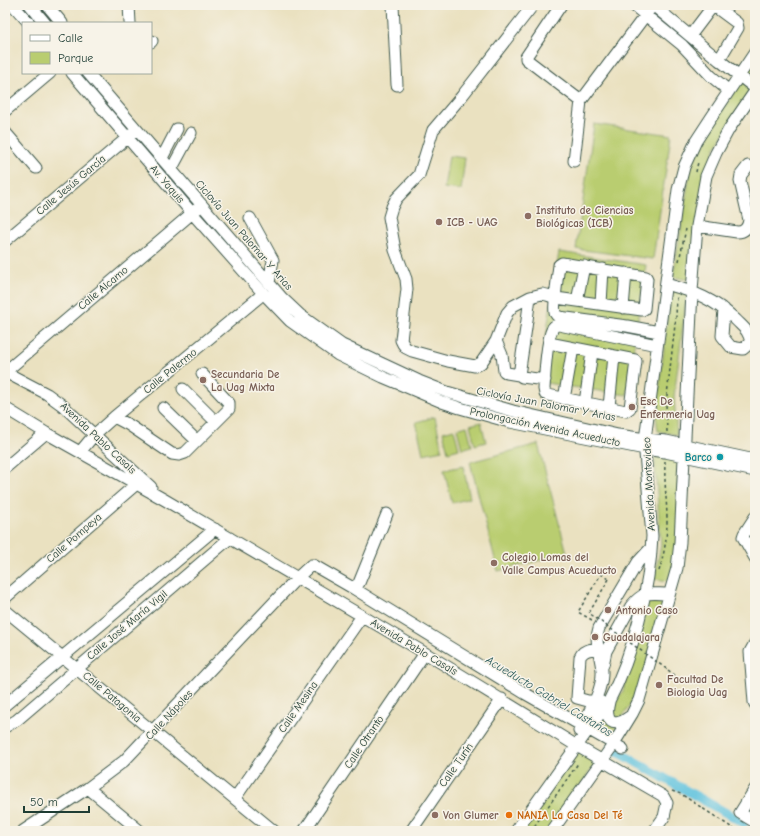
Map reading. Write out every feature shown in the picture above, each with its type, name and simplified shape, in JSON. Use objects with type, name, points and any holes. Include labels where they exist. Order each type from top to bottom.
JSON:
[{"type":"street","points":[[13,5],[28,22]]},
{"type":"street","points":[[30,5],[44,22]]},
{"type":"street","points":[[47,5],[61,22]]},
{"type":"street","points":[[129,5],[130,22]]},
{"type":"street","points":[[393,5],[397,85]]},
{"type":"street","points":[[533,5],[462,96],[433,130],[419,175],[396,199],[392,207],[389,217],[395,250],[406,279],[407,289],[402,340],[406,348],[412,351],[448,361],[475,366],[481,363],[496,341],[507,313],[514,306],[530,297],[542,294],[556,298],[643,310],[646,277],[564,263],[559,266],[556,298],[554,312],[559,321],[657,345]]},
{"type":"street","points":[[561,5],[526,59],[581,101]]},
{"type":"street","points":[[633,5],[682,45],[711,76],[729,91]]},
{"type":"street","points":[[552,831],[602,759],[618,746],[639,700],[677,568],[679,555],[692,291],[697,226],[706,176],[729,129],[755,89],[653,5],[581,101],[574,161]]},
{"type":"street","points":[[690,36],[714,6],[737,23],[738,28],[718,60]]},
{"type":"street","name":"Avenida Montevideo","points":[[585,728],[609,701],[618,684],[636,628],[644,594],[652,536],[645,444],[678,190],[684,167],[696,141],[754,54]]},
{"type":"street","points":[[5,111],[49,74]]},
{"type":"street","name":"Av. Yaquis","points":[[73,74],[263,293]]},
{"type":"street","name":"Av. Yaquis","points":[[89,74],[269,283]]},
{"type":"street","name":"Calle Jesús García","points":[[5,241],[137,130]]},
{"type":"street","points":[[162,158],[177,130]]},
{"type":"street","points":[[5,132],[36,168]]},
{"type":"street","points":[[171,170],[192,133]]},
{"type":"street","points":[[697,226],[737,232],[742,232],[745,230],[748,226],[749,220],[740,181],[741,175],[748,166]]},
{"type":"street","name":"Calle Alcamo","points":[[5,372],[202,205]]},
{"type":"street","points":[[250,218],[273,260],[269,283]]},
{"type":"street","points":[[577,301],[584,266]]},
{"type":"street","points":[[601,304],[604,269]]},
{"type":"street","points":[[623,308],[626,273]]},
{"type":"street","name":"Prolongación Avenida Acueducto","points":[[269,283],[300,315],[342,345],[419,381],[445,397]]},
{"type":"street","points":[[666,284],[692,291],[724,309]]},
{"type":"street","name":"Prolongación Avenida Acueducto","points":[[263,293],[290,321],[338,355],[383,377],[445,397],[510,422],[645,444],[662,451],[685,451]]},
{"type":"street","name":"Calle Palermo","points":[[80,452],[95,434],[114,416],[263,293]]},
{"type":"street","points":[[519,375],[530,297]]},
{"type":"street","points":[[559,321],[627,326],[659,332]]},
{"type":"street","points":[[549,343],[635,360],[630,408],[626,411],[545,394],[544,389],[549,343],[552,329],[559,321]]},
{"type":"street","points":[[496,341],[502,355],[504,371],[522,377],[545,380]]},
{"type":"street","points":[[564,398],[573,348]]},
{"type":"street","points":[[585,403],[592,352]]},
{"type":"street","points":[[609,407],[614,356]]},
{"type":"street","name":"Avenida Pablo Casals","points":[[5,372],[47,394],[62,405],[95,434],[140,482]]},
{"type":"street","points":[[114,416],[172,454],[179,455],[185,453],[229,409],[230,406],[229,403],[202,374]]},
{"type":"street","points":[[183,389],[216,422]]},
{"type":"street","name":"Avenida Pablo Casals","points":[[5,408],[80,452],[140,482],[165,500],[425,653],[577,746],[602,759],[663,796]]},
{"type":"street","points":[[163,408],[197,442]]},
{"type":"street","points":[[5,468],[46,433]]},
{"type":"street","points":[[685,451],[755,460]]},
{"type":"street","points":[[685,451],[755,470]]},
{"type":"street","name":"Calle Pompeya","points":[[5,598],[140,482]]},
{"type":"street","points":[[387,514],[358,583],[353,588],[507,682],[618,746]]},
{"type":"street","points":[[755,517],[743,537],[755,558]]},
{"type":"street","name":"Calle José María Vigil","points":[[5,705],[215,529]]},
{"type":"street","name":"Calle José María Vigil","points":[[5,727],[18,720],[230,538]]},
{"type":"street","points":[[516,831],[577,746],[578,732],[585,728],[601,682],[602,650],[597,634],[600,626],[638,562],[651,548]]},
{"type":"street","name":"Calle Nápoles","points":[[23,831],[88,788],[124,761],[308,568],[313,565],[353,588]]},
{"type":"street","points":[[602,650],[631,606],[644,594],[669,594]]},
{"type":"street","name":"Calle Patagonia","points":[[5,610],[274,831]]},
{"type":"street","name":"Calle Mesina","points":[[235,798],[362,616]]},
{"type":"street","points":[[755,642],[750,652],[755,704]]},
{"type":"street","points":[[602,650],[583,652],[580,657],[577,698],[588,701],[609,701],[607,715],[612,722],[622,722],[632,714]]},
{"type":"street","name":"Calle Otranto","points":[[304,831],[425,653]]},
{"type":"street","name":"Calle Turín","points":[[411,831],[502,700]]},
{"type":"street","points":[[88,788],[140,831]]},
{"type":"street","points":[[755,788],[740,813],[755,822]]},
{"type":"street","points":[[654,831],[664,817],[668,803],[663,796]]},
{"type":"path","points":[[600,626],[578,612],[600,574],[609,579],[589,612],[677,677]]},
{"type":"path","points":[[663,796],[671,791],[680,794],[737,831]]},
{"type":"green space","points":[[755,61],[755,86],[715,148],[689,280],[673,277],[691,166],[706,135]]},
{"type":"green space","points":[[594,124],[671,135],[653,259],[576,249]]},
{"type":"green space","points":[[449,156],[465,158],[461,190],[444,188]]},
{"type":"green space","points":[[559,252],[646,265],[627,395],[539,382]]},
{"type":"green space","points":[[671,288],[687,293],[674,397],[677,435],[658,431],[656,417]]},
{"type":"green space","points":[[435,417],[442,450],[423,454],[416,422]]},
{"type":"green space","points":[[481,422],[486,442],[475,445],[470,425]]},
{"type":"green space","points":[[467,426],[472,446],[462,449],[457,429]]},
{"type":"green space","points":[[454,429],[459,449],[448,452],[443,432]]},
{"type":"green space","points":[[538,444],[567,553],[498,571],[470,462]]},
{"type":"green space","points":[[654,452],[679,457],[679,537],[670,581],[654,579],[661,545]]},
{"type":"green space","points":[[463,466],[470,498],[452,503],[444,470]]},
{"type":"green space","points":[[648,596],[666,596],[643,679],[630,705],[609,739],[596,730],[623,691]]},
{"type":"green space","points":[[576,751],[597,761],[549,831],[520,831]]},
{"type":"waterway","name":"Acueducto Gabriel Castaños","points":[[611,748],[744,823]]},
{"type":"place","name":"Instituto de Ciencias Biológicas (ICB)","points":[[528,216]]},
{"type":"place","name":"ICB - UAG","points":[[439,222]]},
{"type":"place","name":"Secundaria De La Uag Mixta","points":[[203,380]]},
{"type":"place","name":"Esc De Enfermeria Uag","points":[[632,407]]},
{"type":"place","name":"Barco","points":[[720,457]]},
{"type":"place","name":"Colegio Lomas del Valle Campus Acueducto","points":[[494,563]]},
{"type":"place","name":"Antonio Caso","points":[[608,610]]},
{"type":"place","name":"Guadalajara","points":[[595,637]]},
{"type":"place","name":"Facultad De Biologia Uag","points":[[659,685]]},
{"type":"place","name":"Von Glumer","points":[[435,815]]},
{"type":"place","name":"NANIA La Casa Del Té","points":[[509,815]]}]
